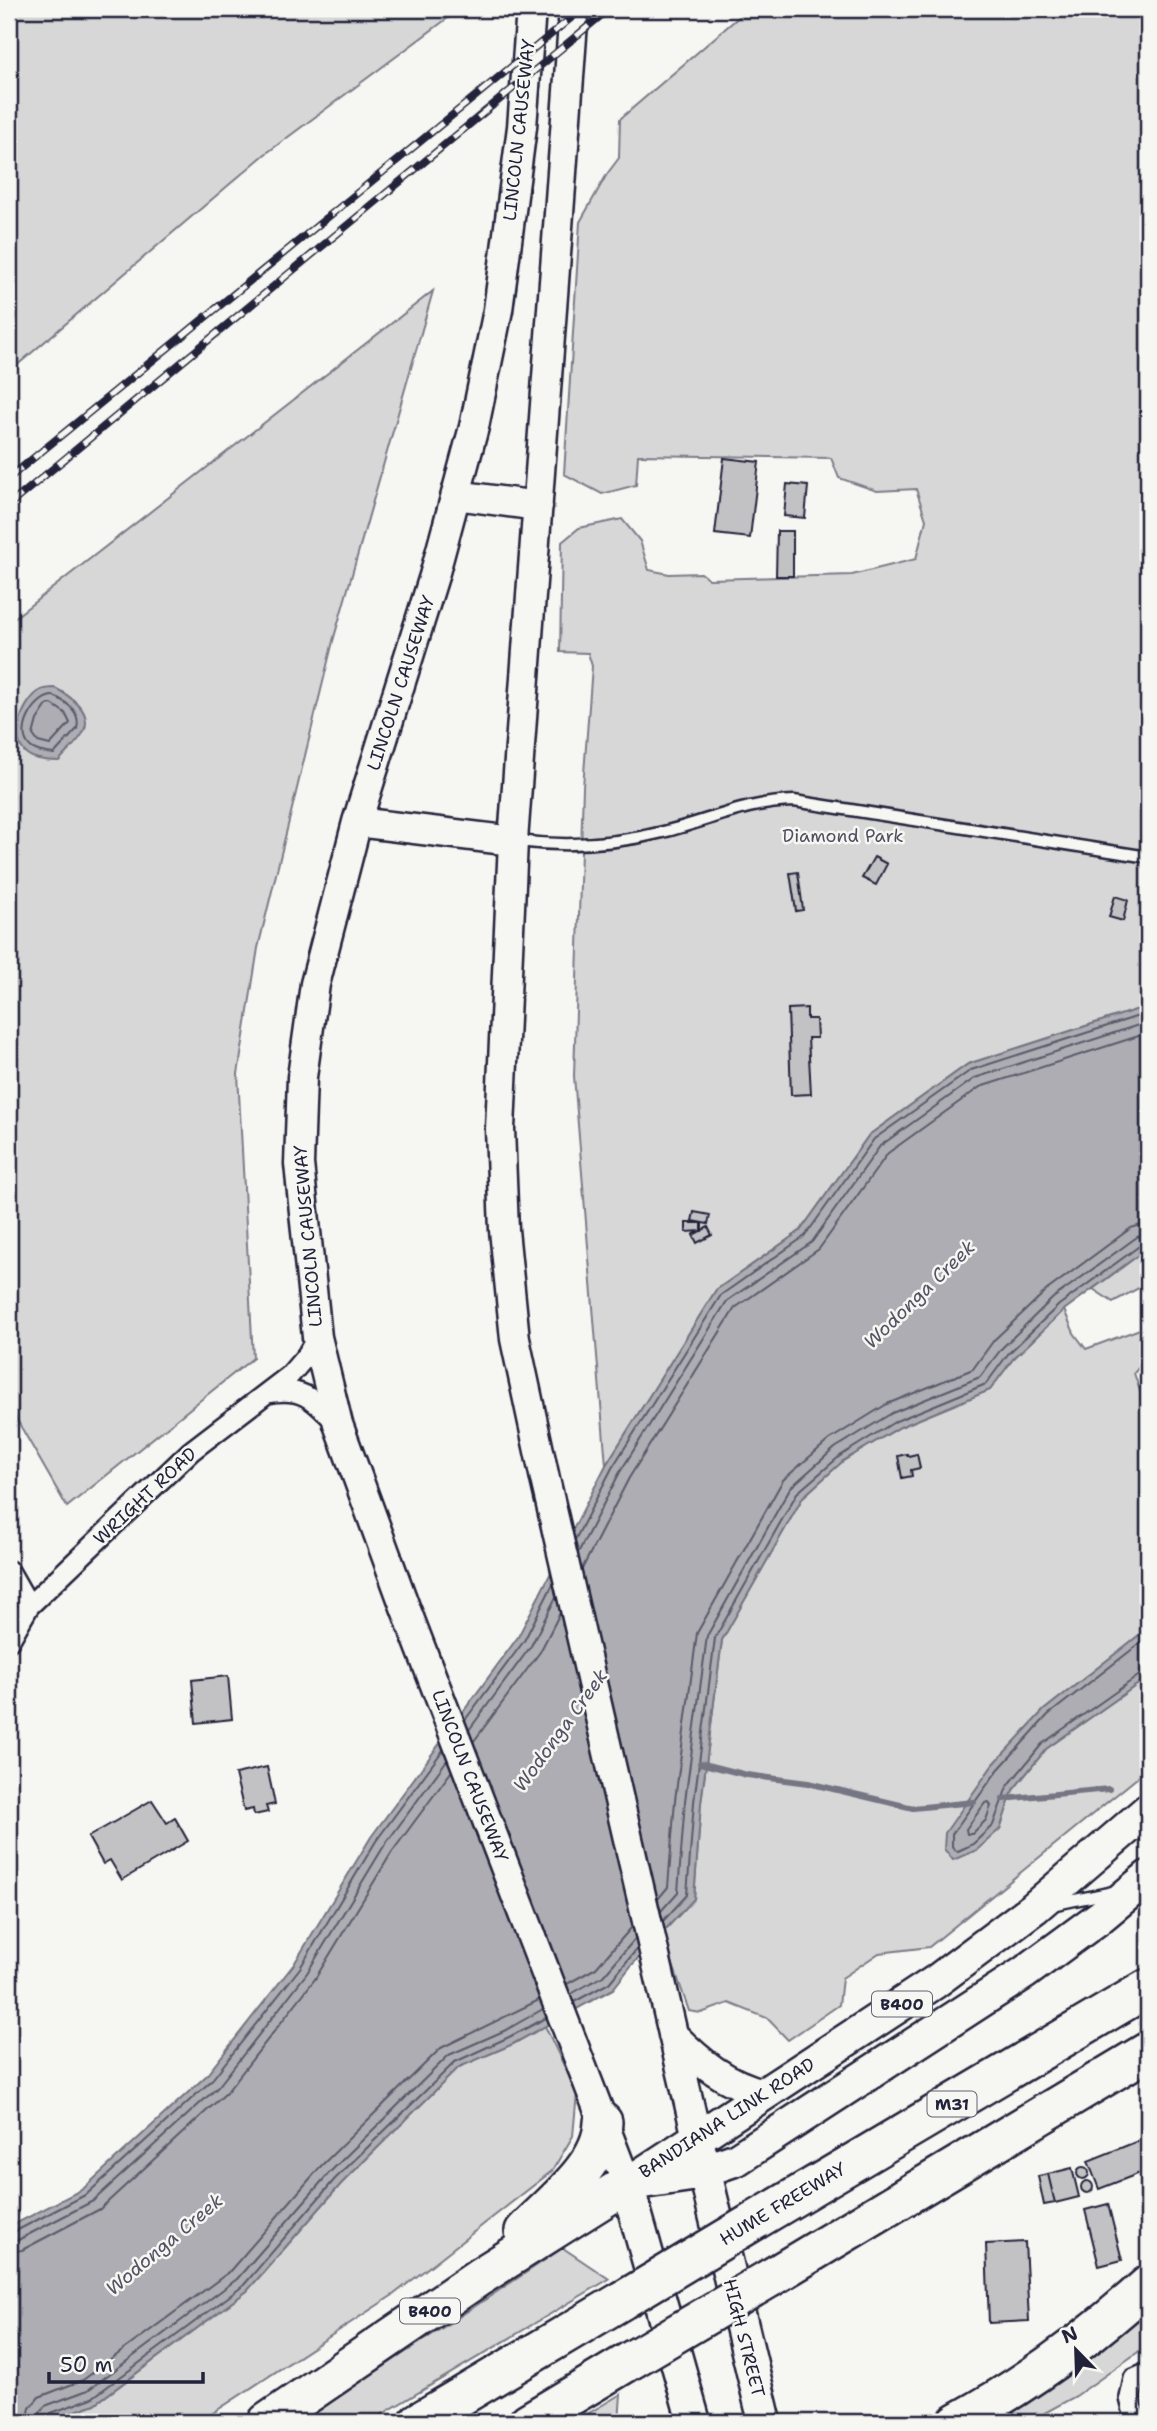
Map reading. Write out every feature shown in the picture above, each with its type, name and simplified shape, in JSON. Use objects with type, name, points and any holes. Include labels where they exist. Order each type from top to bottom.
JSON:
[{"type":"highway","name":"HUME FREEWAY","points":[[418,2422],[1148,1988]]},
{"type":"highway","points":[[528,2422],[1148,2051]]},
{"type":"highway","points":[[479,2277],[584,2168],[599,2146],[603,2122]]},
{"type":"highway","name":"B400","points":[[267,2422],[479,2277],[627,2184]]},
{"type":"highway","points":[[964,2420],[1053,2361],[1148,2286]]},
{"type":"main road","name":"LINCOLN CAUSEWAY","points":[[531,9],[522,127],[498,310],[474,427],[456,495],[434,576],[356,822],[315,984],[302,1077],[299,1164],[317,1337],[338,1424],[405,1607],[627,2184]]},
{"type":"main road","points":[[574,9],[513,841],[500,1129],[504,1230],[516,1339],[545,1479],[704,2172]]},
{"type":"main road","points":[[456,495],[538,506]]},
{"type":"main road","points":[[356,822],[513,841]]},
{"type":"main road","name":"BANDIANA LINK ROAD","points":[[627,2184],[935,1982],[1034,1908],[1148,1810]]},
{"type":"main road","name":"BANDIANA LINK ROAD","points":[[627,2184],[704,2172],[737,2159],[993,1995],[1144,1883]]},
{"type":"main road","points":[[672,2030],[721,2076],[737,2085],[764,2093]]},
{"type":"main road","name":"HIGH STREET","points":[[704,2172],[765,2422]]},
{"type":"main road","points":[[627,2184],[694,2422]]},
{"type":"street","name":"WRIGHT ROAD","points":[[9,1641],[29,1606],[191,1451],[267,1394],[299,1365],[317,1337]]},
{"type":"street","points":[[267,1394],[287,1390],[299,1392],[311,1398],[338,1424]]},
{"type":"street","points":[[9,1571],[29,1606]]},
{"type":"street","points":[[1136,2422],[1130,2398],[1141,2376]]},
{"type":"lane","points":[[513,841],[611,842],[672,830],[755,804],[794,801],[1148,857]]},
{"type":"lane","points":[[1034,1908],[1144,1883]]},
{"type":"green space","points":[[9,9],[460,9],[264,155],[9,372]]},
{"type":"green space","name":"Diamond Park","points":[[748,9],[1148,9],[1148,1006],[968,1064],[869,1135],[800,1231],[716,1290],[606,1465],[574,1076],[583,787],[592,666],[588,653],[560,652],[562,542],[579,528],[622,519],[640,541],[649,570],[669,574],[701,573],[709,579],[852,575],[916,559],[926,520],[916,489],[877,491],[839,478],[831,458],[638,455],[636,485],[602,494],[564,474],[580,222],[619,158],[620,119]]},
{"type":"green space","points":[[433,291],[333,641],[258,948],[238,1074],[253,1358],[67,1507],[9,1406],[9,622]]},
{"type":"green space","points":[[1148,1248],[1148,1283],[1113,1302],[1093,1289]]},
{"type":"green space","points":[[1064,1310],[1074,1333],[1086,1349],[1148,1326],[1148,1357],[1134,1373],[1142,1397],[1148,1399],[1148,1628],[1044,1710],[992,1766],[1000,1829],[1013,1790],[1046,1749],[1148,1677],[1148,1769],[929,1947],[879,1953],[842,1978],[839,2005],[788,2040],[767,2018],[729,2003],[701,2013],[689,2011],[662,1933],[694,1899],[701,1803],[722,1640],[803,1497],[843,1461],[900,1427],[990,1390],[1013,1359]]},
{"type":"green space","points":[[545,2026],[577,2093],[573,2136],[552,2171],[393,2295],[199,2422],[45,2422],[95,2404],[247,2291],[341,2184],[459,2067],[513,2044]]},
{"type":"green space","points":[[563,2248],[609,2279],[369,2422],[300,2422]]},
{"type":"green space","points":[[1148,2302],[1148,2345],[1076,2396],[1028,2422],[1010,2422],[1004,2412]]},
{"type":"green space","points":[[621,2394],[619,2422],[574,2422]]},
{"type":"water","points":[[55,688],[78,705],[83,711],[86,724],[79,739],[59,761],[32,757],[24,751],[18,734],[22,714],[32,697],[41,690]]},
{"type":"water","name":"Wodonga Creek","points":[[1148,1006],[1148,1248],[1064,1310],[1013,1359],[990,1390],[900,1427],[843,1461],[803,1497],[722,1640],[701,1803],[694,1899],[613,1989],[513,2044],[459,2067],[341,2184],[247,2291],[95,2404],[45,2422],[9,2422],[9,2227],[83,2189],[206,2076],[294,1964],[371,1837],[518,1637],[606,1465],[716,1290],[800,1231],[869,1135],[968,1064]]},
{"type":"water","points":[[1148,1628],[1148,1677],[1046,1749],[1013,1790],[1000,1829],[977,1850],[953,1860],[944,1849],[945,1833],[992,1766],[1044,1710]]},
{"type":"building","points":[[724,458],[759,462],[750,538],[715,534]]},
{"type":"building","points":[[787,484],[808,486],[805,518],[784,516]]},
{"type":"building","points":[[777,531],[793,531],[793,576],[776,576]]},
{"type":"building","points":[[874,857],[887,864],[876,885],[862,878]]},
{"type":"building","points":[[798,872],[803,910],[796,911],[790,873]]},
{"type":"building","points":[[1115,896],[1128,900],[1123,921],[1109,917]]},
{"type":"building","points":[[807,1008],[807,1019],[816,1019],[817,1038],[808,1038],[811,1094],[791,1095],[788,1009]]},
{"type":"building","points":[[694,1212],[710,1215],[708,1224],[692,1221]]},
{"type":"building","points":[[686,1223],[702,1223],[702,1231],[686,1232]]},
{"type":"building","points":[[708,1227],[712,1235],[697,1243],[693,1235]]},
{"type":"building","points":[[917,1454],[920,1468],[911,1470],[912,1476],[902,1478],[898,1456]]},
{"type":"building","points":[[228,1676],[232,1719],[196,1723],[192,1680]]},
{"type":"building","points":[[267,1767],[275,1804],[266,1806],[268,1812],[254,1815],[253,1809],[244,1811],[235,1774]]},
{"type":"building","points":[[152,1800],[167,1823],[175,1818],[188,1841],[122,1880],[110,1860],[103,1864],[88,1837]]},
{"type":"building","points":[[1148,2137],[1148,2170],[1099,2189],[1088,2161]]},
{"type":"building","points":[[1083,2167],[1089,2173],[1083,2179],[1077,2173]]},
{"type":"building","points":[[1072,2168],[1079,2197],[1055,2203],[1048,2174]]},
{"type":"building","points":[[1048,2174],[1055,2203],[1044,2205],[1038,2176]]},
{"type":"building","points":[[1087,2181],[1093,2187],[1087,2193],[1081,2187]]},
{"type":"building","points":[[1108,2204],[1122,2260],[1099,2266],[1085,2210]]},
{"type":"building","points":[[1025,2242],[1029,2321],[989,2323],[986,2244]]},
{"type":"waterway","points":[[700,1763],[747,1775],[808,1783],[913,1808],[974,1802]]},
{"type":"waterway","points":[[1003,1799],[1109,1789]]},
{"type":"railway","points":[[9,478],[582,9]]},
{"type":"railway","points":[[9,505],[609,9]]}]
